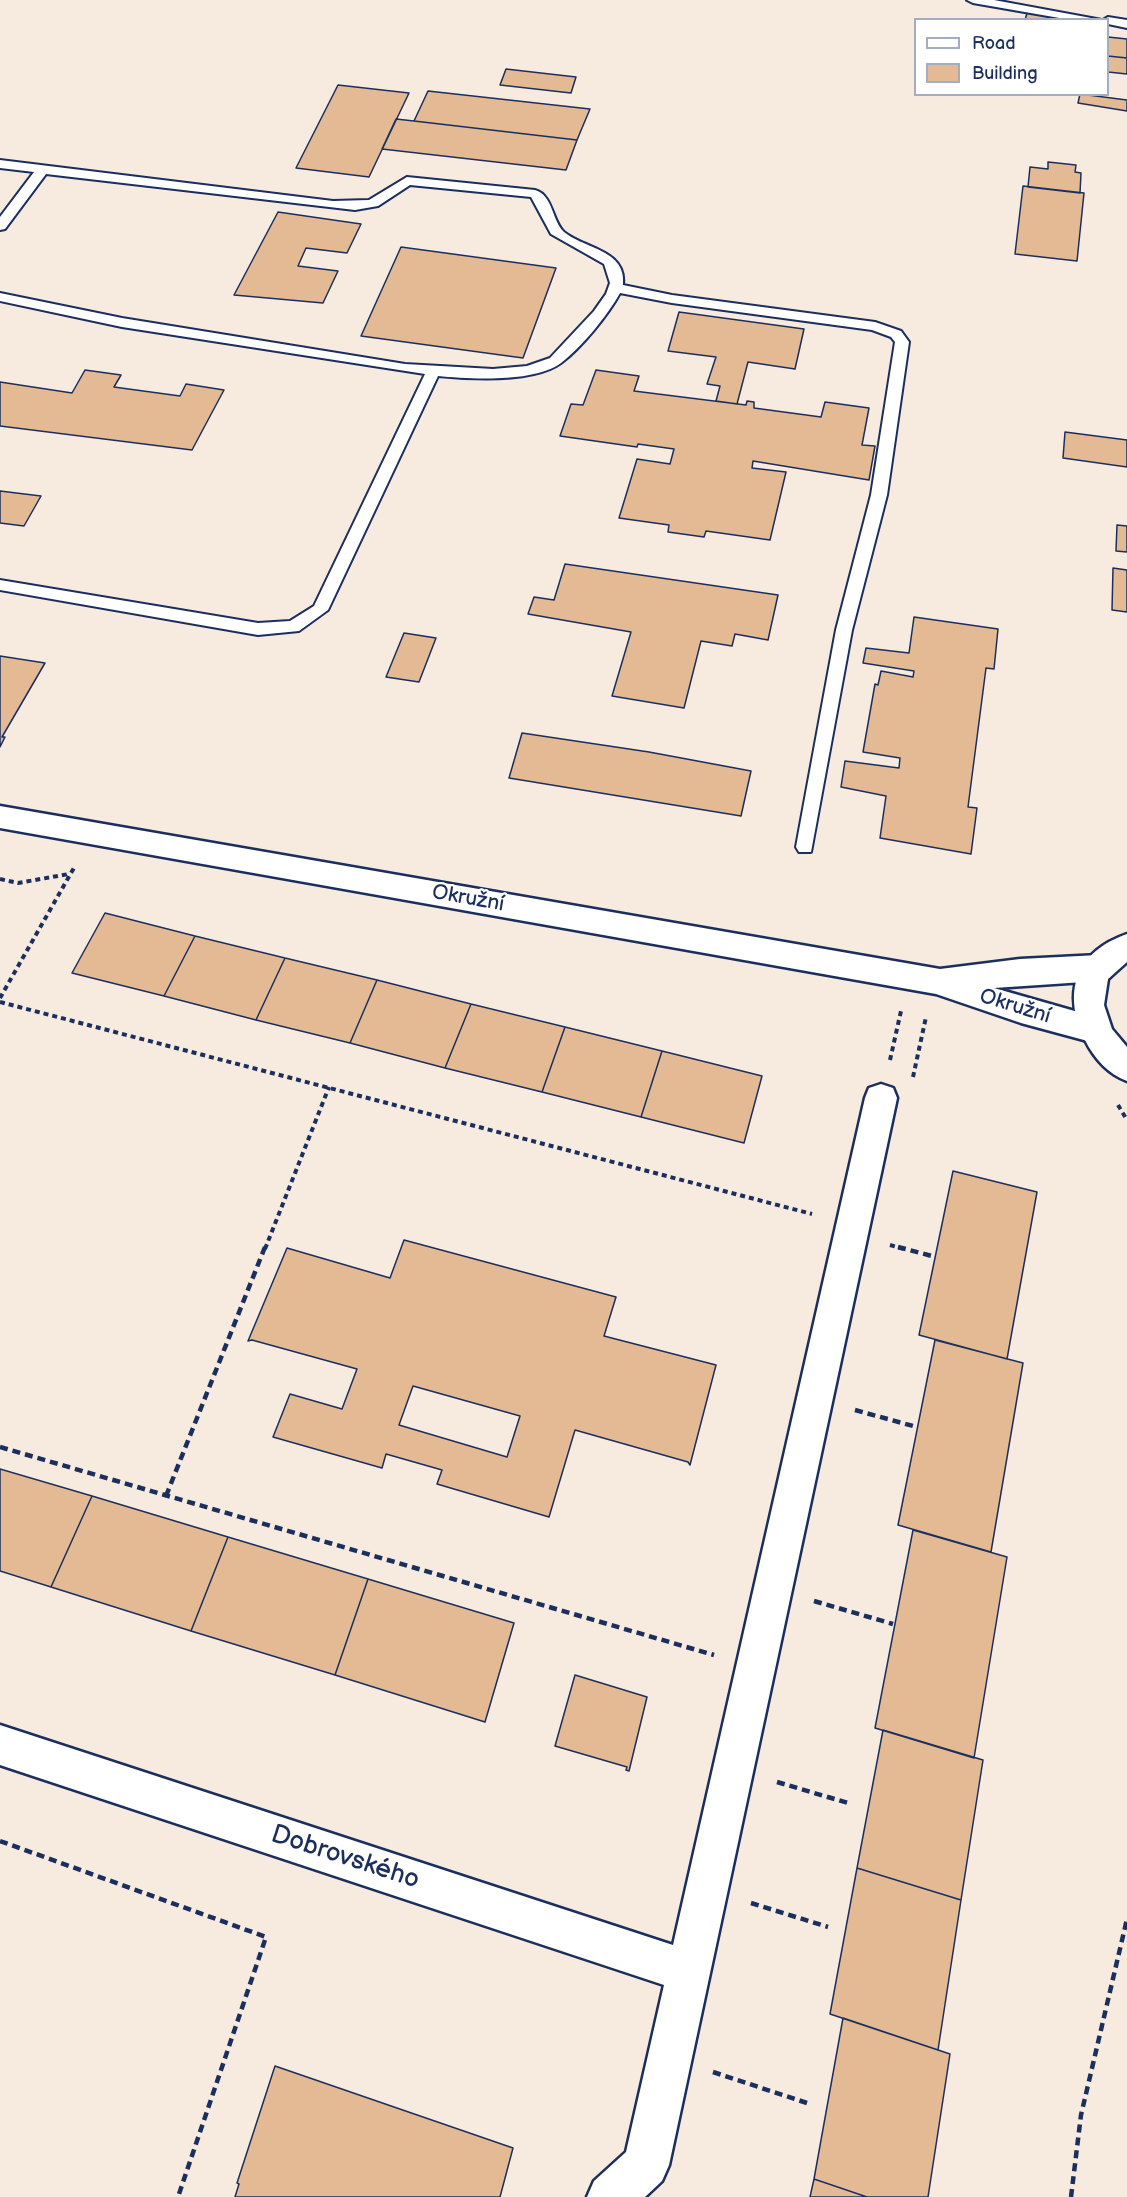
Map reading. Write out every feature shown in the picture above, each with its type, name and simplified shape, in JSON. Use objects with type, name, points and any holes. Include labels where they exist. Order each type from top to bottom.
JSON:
[{"type":"street","name":"Okružní","points":[[1,820],[936,981],[1021,1010],[1095,1030]]},
{"type":"street","points":[[1127,947],[1099,968],[1090,986],[1088,997],[1090,1019],[1095,1030],[1108,1050],[1127,1067]]},
{"type":"street","name":"Okružní","points":[[936,981],[1020,972],[1099,968]]},
{"type":"street","points":[[610,2197],[646,2165],[757,1668],[868,1234],[897,1091]]},
{"type":"street","name":"Dobrovského","points":[[0,1745],[689,1972]]},
{"type":"lane","points":[[973,0],[1084,18]]},
{"type":"lane","points":[[1109,21],[1127,24]]},
{"type":"lane","points":[[0,164],[333,205],[355,206],[373,202],[407,181],[436,182],[535,194],[543,201],[551,224],[560,236],[607,259],[615,268],[616,288],[600,312],[555,361],[546,366],[499,373],[388,366],[101,319],[0,297]]},
{"type":"lane","points":[[0,226],[42,170]]},
{"type":"lane","points":[[616,288],[672,299],[875,326],[896,334],[902,342],[879,495],[844,630],[805,848]]},
{"type":"lane","points":[[0,585],[258,629],[293,627],[320,610],[434,370]]},
{"type":"path","points":[[79,859],[0,1000],[868,1234],[932,1256]]},
{"type":"path","points":[[0,879],[18,883],[70,874]]},
{"type":"path","points":[[897,1091],[902,1008]]},
{"type":"path","points":[[897,1091],[926,1014]]},
{"type":"path","points":[[165,1496],[329,1087]]},
{"type":"path","points":[[850,1409],[913,1426]]},
{"type":"path","points":[[0,1447],[757,1668]]},
{"type":"path","points":[[802,1597],[893,1624]]},
{"type":"path","points":[[765,1779],[848,1803]]},
{"type":"path","points":[[0,1840],[266,1937],[178,2197]]},
{"type":"path","points":[[742,1900],[828,1927]]},
{"type":"path","points":[[1071,2197],[1081,2115],[1127,1919]]},
{"type":"path","points":[[707,2070],[807,2103]]},
{"type":"building","points":[[1027,13],[1048,16],[1048,18],[1026,18]]},
{"type":"building","points":[[1109,37],[1127,39],[1127,58],[1109,56]]},
{"type":"building","points":[[1109,56],[1127,58],[1127,74],[1109,72]]},
{"type":"building","points":[[506,69],[576,77],[571,93],[500,85]]},
{"type":"building","points":[[338,85],[409,93],[369,177],[296,168]]},
{"type":"building","points":[[428,91],[590,109],[577,140],[414,121]]},
{"type":"building","points":[[1080,96],[1127,100],[1127,111],[1078,103]]},
{"type":"building","points":[[396,119],[577,140],[566,170],[382,149]]},
{"type":"building","points":[[1048,162],[1076,165],[1075,172],[1081,173],[1080,193],[1028,187],[1030,167],[1048,169]]},
{"type":"building","points":[[1023,186],[1084,193],[1077,261],[1015,254]]},
{"type":"building","points":[[278,212],[361,224],[347,253],[306,248],[298,266],[338,271],[323,303],[234,295]]},
{"type":"building","points":[[401,247],[556,268],[523,358],[361,336]]},
{"type":"building","points":[[679,312],[804,329],[795,369],[748,362],[737,404],[716,401],[720,386],[707,384],[716,357],[668,351]]},
{"type":"building","points":[[85,370],[121,375],[114,387],[180,396],[186,384],[224,390],[192,450],[0,426],[0,382],[72,393]]},
{"type":"building","points":[[596,370],[639,376],[634,391],[746,405],[747,401],[754,402],[754,408],[821,417],[825,402],[869,408],[862,445],[875,446],[869,480],[753,461],[752,468],[786,472],[770,540],[706,531],[704,537],[668,532],[669,525],[619,518],[637,459],[670,464],[674,449],[638,444],[637,447],[560,436],[571,404],[583,405]]},
{"type":"building","points":[[1065,432],[1127,440],[1127,467],[1063,458]]},
{"type":"building","points":[[0,491],[41,496],[24,526],[0,523]]},
{"type":"building","points":[[1117,525],[1127,526],[1127,552],[1116,551]]},
{"type":"building","points":[[565,564],[778,595],[768,640],[735,634],[732,646],[701,641],[684,708],[612,696],[631,632],[528,614],[534,597],[554,600]]},
{"type":"building","points":[[1113,568],[1127,570],[1127,612],[1112,610]]},
{"type":"building","points":[[914,617],[998,629],[994,669],[986,668],[968,807],[977,808],[971,854],[880,838],[886,796],[841,787],[845,761],[899,768],[900,758],[863,752],[875,684],[878,685],[881,671],[913,677],[914,671],[863,663],[866,648],[909,653]]},
{"type":"building","points":[[404,633],[436,638],[419,682],[386,677]]},
{"type":"building","points":[[0,656],[45,663],[2,737],[5,737],[0,747]]},
{"type":"building","points":[[522,733],[649,752],[751,771],[741,816],[509,778]]},
{"type":"building","points":[[105,913],[195,936],[164,996],[72,973]]},
{"type":"building","points":[[195,936],[285,958],[256,1020],[164,996]]},
{"type":"building","points":[[285,958],[377,980],[350,1043],[256,1020]]},
{"type":"building","points":[[377,980],[471,1004],[445,1068],[350,1043]]},
{"type":"building","points":[[471,1004],[565,1027],[542,1092],[445,1068]]},
{"type":"building","points":[[565,1027],[662,1051],[641,1117],[542,1092]]},
{"type":"building","points":[[662,1051],[762,1076],[744,1143],[641,1117]]},
{"type":"building","points":[[953,1171],[1037,1192],[1007,1359],[919,1335]]},
{"type":"building","points":[[404,1240],[616,1297],[604,1336],[716,1365],[690,1465],[688,1462],[575,1430],[549,1517],[437,1484],[442,1470],[386,1454],[382,1468],[273,1437],[290,1394],[342,1409],[357,1369],[252,1340],[248,1341],[287,1248],[390,1278]],"holes":[[[413,1386],[520,1416],[507,1457],[399,1425]]]},
{"type":"building","points":[[935,1340],[1023,1363],[991,1552],[898,1525]]},
{"type":"building","points":[[0,1469],[92,1496],[51,1587],[0,1571]]},
{"type":"building","points":[[92,1496],[228,1537],[191,1631],[51,1587]]},
{"type":"building","points":[[913,1530],[1007,1557],[974,1758],[875,1728]]},
{"type":"building","points":[[228,1537],[368,1579],[335,1675],[191,1631]]},
{"type":"building","points":[[368,1579],[514,1623],[485,1722],[335,1675]]},
{"type":"building","points":[[575,1675],[647,1697],[629,1771],[626,1770],[627,1767],[555,1746]]},
{"type":"building","points":[[883,1730],[983,1760],[961,1900],[857,1868]]},
{"type":"building","points":[[857,1868],[961,1900],[938,2050],[830,2014]]},
{"type":"building","points":[[843,2018],[950,2054],[928,2197],[867,2197],[814,2179]]},
{"type":"building","points":[[275,2066],[513,2148],[500,2197],[235,2197],[239,2184],[237,2183]]},
{"type":"building","points":[[814,2179],[867,2197],[810,2197]]}]
